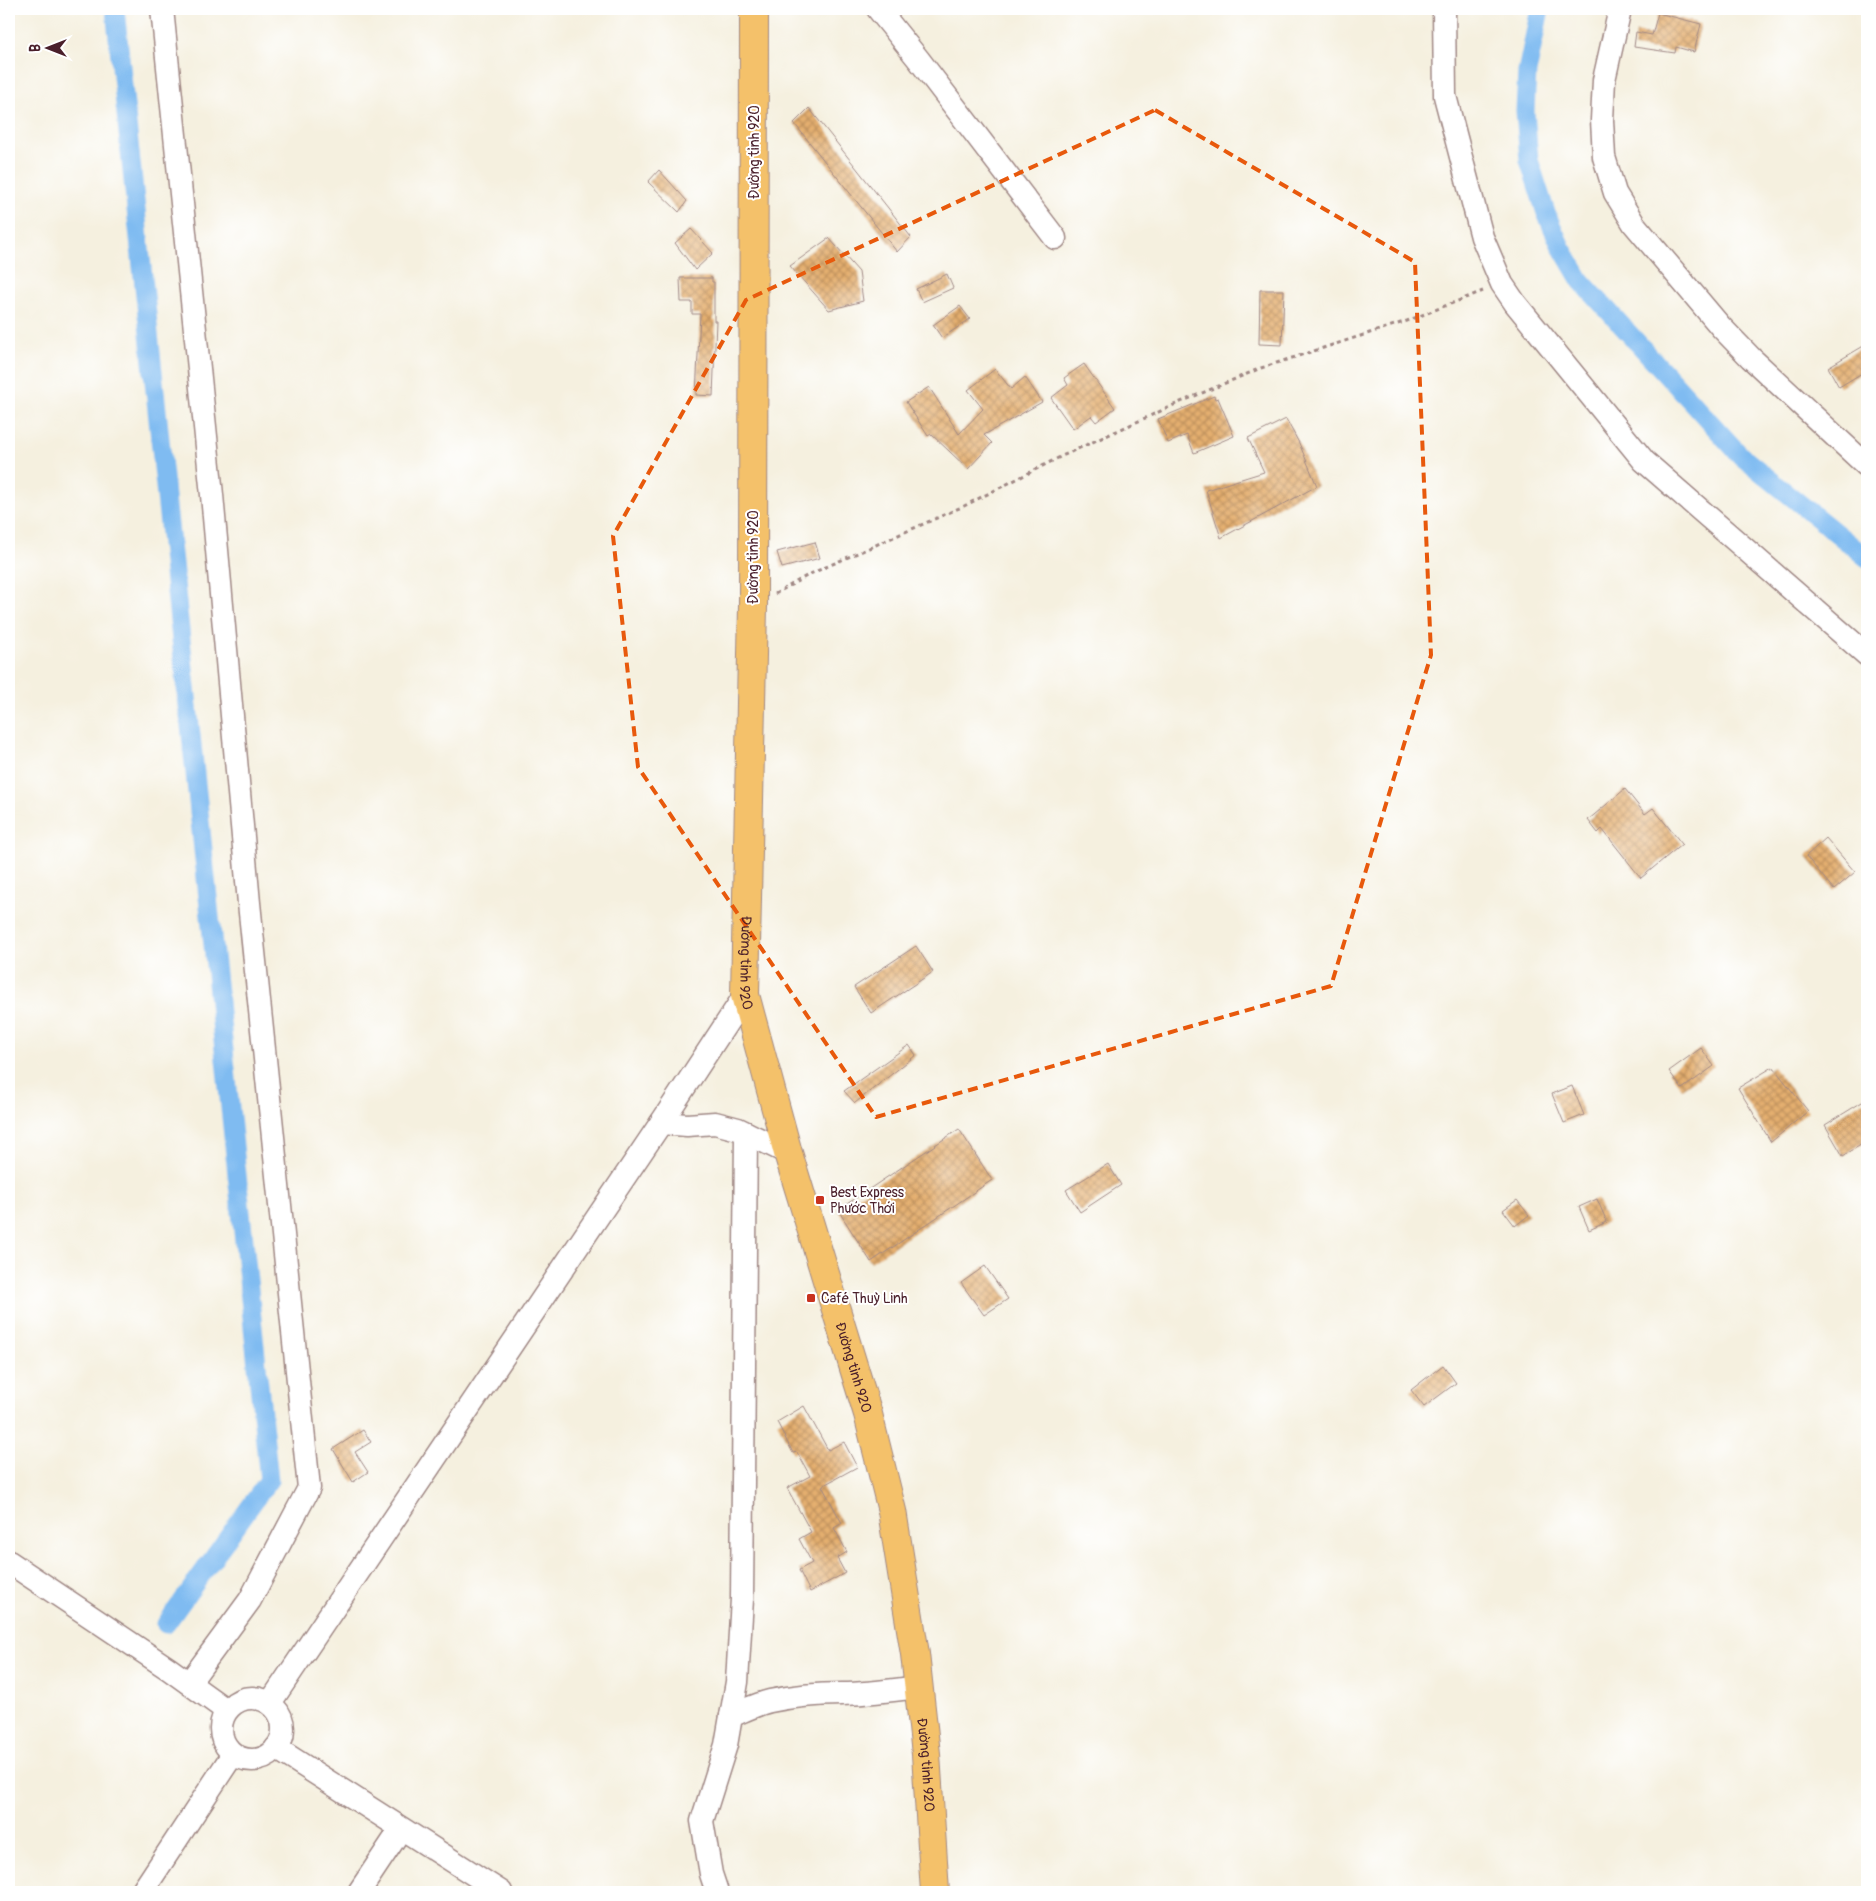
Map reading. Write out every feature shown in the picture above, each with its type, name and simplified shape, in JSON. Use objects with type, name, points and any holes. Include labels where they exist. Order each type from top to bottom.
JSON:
[{"type":"main road","name":"Đường tỉnh 920","points":[[754,9],[753,606],[745,995],[788,1153],[868,1414],[892,1510],[919,1687],[926,1754],[935,1892]]},
{"type":"street","points":[[162,9],[212,495],[251,923],[309,1488],[250,1600],[189,1683]]},
{"type":"street","points":[[878,9],[925,67],[1055,238]]},
{"type":"street","points":[[1444,9],[1445,96],[1482,237],[1502,284],[1515,303],[1644,461],[1867,655]]},
{"type":"street","points":[[1620,9],[1604,80],[1602,120],[1604,157],[1616,193],[1634,224],[1721,326],[1751,358],[1867,466]]},
{"type":"street","points":[[270,1704],[745,995]]},
{"type":"street","points":[[661,1123],[687,1125],[715,1123],[746,1133],[788,1153]]},
{"type":"street","points":[[717,1892],[702,1822],[726,1745],[737,1672],[742,1599],[746,1133]]},
{"type":"street","points":[[9,1562],[226,1710]]},
{"type":"street","points":[[737,1672],[750,1689],[769,1701]]},
{"type":"street","points":[[731,1716],[769,1701],[829,1693],[879,1692],[919,1687]]},
{"type":"street","points":[[242,1699],[261,1699],[270,1704],[277,1710],[282,1719],[281,1739],[276,1748],[261,1759],[242,1759],[233,1754],[226,1747],[220,1729],[226,1710],[242,1699]]},
{"type":"street","points":[[276,1748],[501,1892]]},
{"type":"street","points":[[142,1892],[233,1754]]},
{"type":"street","points":[[359,1892],[401,1829]]},
{"type":"path","points":[[753,606],[810,574],[964,506],[1062,456],[1176,404],[1261,368],[1408,321],[1502,284]]},
{"type":"highlighted area","points":[[1155,110],[1415,262],[1431,655],[1331,986],[876,1117],[638,767],[613,536],[746,300]]},
{"type":"building","points":[[1658,13],[1701,24],[1694,52],[1676,47],[1675,53],[1634,47],[1636,32],[1652,35]]},
{"type":"building","points":[[809,108],[911,237],[897,252],[794,123]]},
{"type":"building","points":[[659,170],[687,201],[679,212],[648,182]]},
{"type":"building","points":[[691,229],[713,253],[695,270],[675,243]]},
{"type":"building","points":[[829,238],[859,272],[863,301],[829,310],[790,266]]},
{"type":"building","points":[[947,274],[953,288],[922,302],[916,289]]},
{"type":"building","points":[[680,278],[712,278],[712,282],[714,282],[714,321],[716,321],[713,396],[696,395],[700,314],[692,314],[692,302],[681,302]]},
{"type":"building","points":[[1260,290],[1284,290],[1282,345],[1259,344]]},
{"type":"building","points":[[960,306],[970,319],[942,338],[933,325]]},
{"type":"building","points":[[1867,344],[1867,370],[1839,387],[1828,367]]},
{"type":"building","points":[[1084,364],[1115,408],[1096,422],[1091,416],[1073,429],[1051,398],[1068,385],[1064,378]]},
{"type":"building","points":[[995,369],[1011,389],[1025,377],[1042,402],[984,435],[992,443],[968,469],[931,434],[928,436],[906,402],[929,387],[959,434],[983,409],[968,390]]},
{"type":"building","points":[[1214,396],[1215,399],[1218,398],[1234,436],[1194,453],[1187,435],[1168,443],[1158,419]]},
{"type":"building","points":[[1286,419],[1299,443],[1317,486],[1221,538],[1206,490],[1264,472],[1248,438]]},
{"type":"building","points":[[815,542],[820,558],[782,568],[777,552]]},
{"type":"building","points":[[1625,789],[1645,814],[1653,808],[1682,844],[1641,878],[1602,829],[1598,833],[1588,820]]},
{"type":"building","points":[[1826,838],[1855,872],[1834,890],[1806,856]]},
{"type":"building","points":[[916,946],[933,972],[871,1013],[854,987]]},
{"type":"building","points":[[909,1045],[916,1055],[855,1103],[844,1091]]},
{"type":"building","points":[[1701,1048],[1714,1066],[1682,1089],[1669,1071]]},
{"type":"building","points":[[1773,1067],[1808,1111],[1771,1142],[1738,1088]]},
{"type":"building","points":[[1572,1086],[1584,1115],[1564,1123],[1552,1094]]},
{"type":"building","points":[[1867,1099],[1867,1141],[1843,1156],[1825,1125]]},
{"type":"building","points":[[959,1129],[992,1180],[871,1262],[838,1210]]},
{"type":"building","points":[[1108,1164],[1121,1185],[1080,1212],[1066,1190]]},
{"type":"building","points":[[1597,1199],[1607,1222],[1589,1230],[1579,1207]]},
{"type":"building","points":[[1517,1200],[1529,1215],[1515,1226],[1503,1210]]},
{"type":"building","points":[[985,1266],[1008,1299],[984,1315],[961,1283]]},
{"type":"building","points":[[1443,1365],[1456,1383],[1424,1407],[1411,1390]]},
{"type":"building","points":[[804,1406],[828,1450],[844,1442],[857,1467],[822,1486],[842,1523],[834,1528],[847,1552],[837,1558],[845,1573],[810,1592],[799,1570],[812,1563],[799,1539],[811,1532],[787,1488],[810,1476],[797,1452],[793,1453],[777,1422]]},
{"type":"building","points":[[363,1430],[371,1442],[355,1452],[368,1472],[353,1482],[333,1449]]},
{"type":"waterway","points":[[115,9],[269,1480],[166,1624]]},
{"type":"waterway","points":[[1540,9],[1527,72],[1525,111],[1529,160],[1546,213],[1561,247],[1581,281],[1741,456],[1867,558]]},
{"type":"place","name":"Best Express Phước Thới","points":[[820,1200]]},
{"type":"place","name":"Café Thuỳ Linh","points":[[811,1298]]}]
